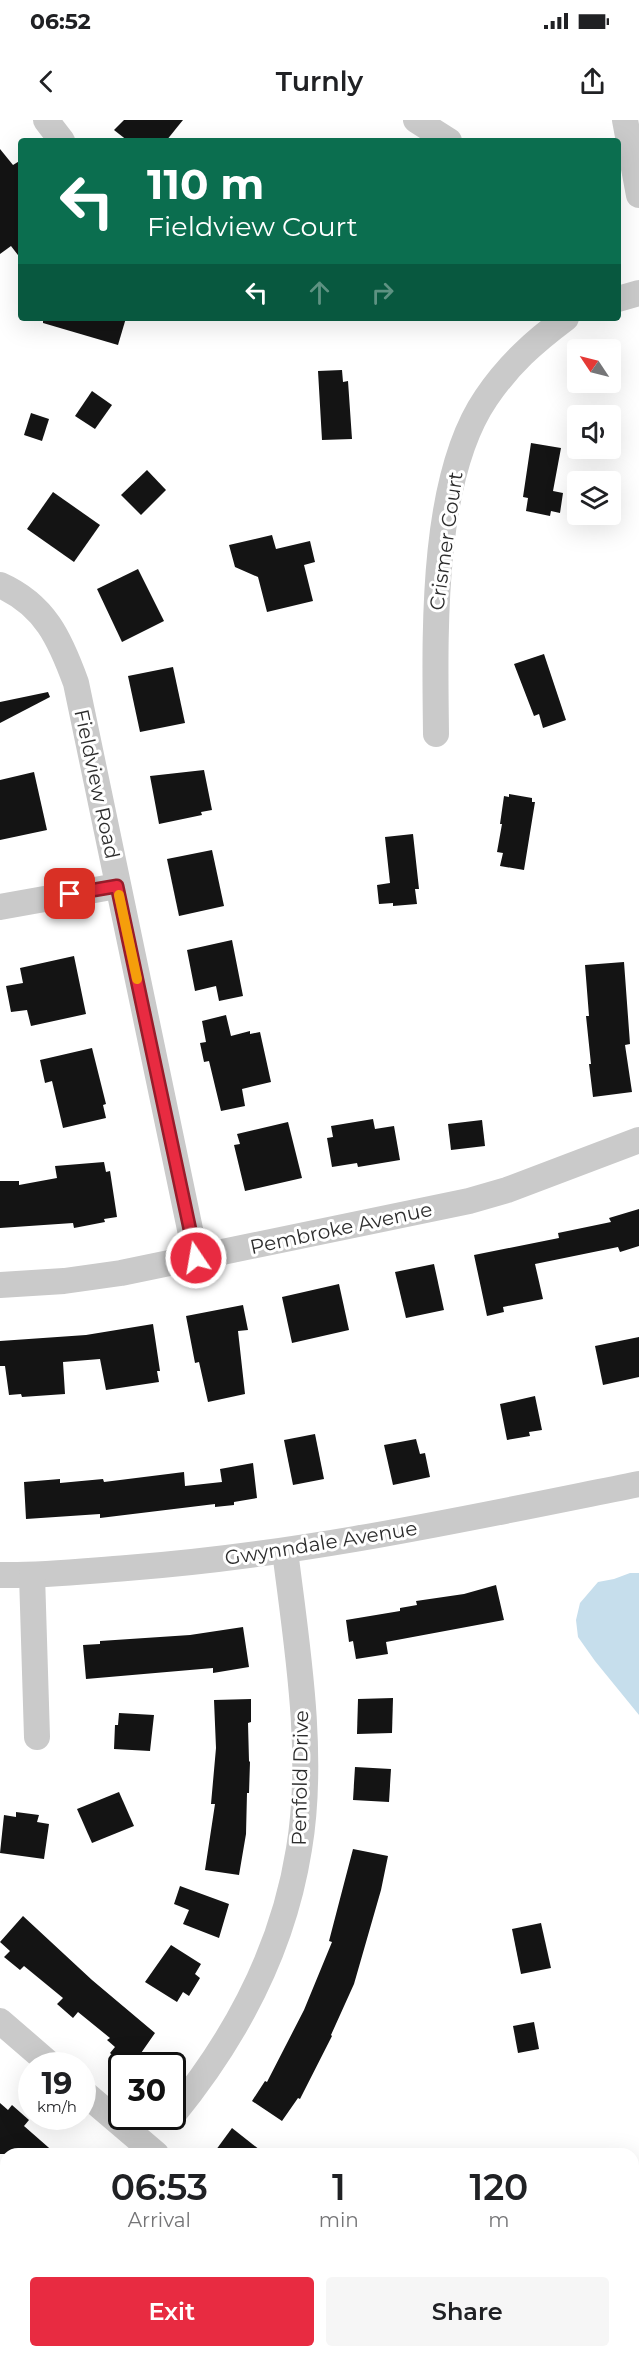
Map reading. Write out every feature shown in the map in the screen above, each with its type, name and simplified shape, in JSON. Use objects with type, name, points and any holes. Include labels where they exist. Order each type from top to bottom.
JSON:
[{"type":"street","points":[[46,120],[60,138]]},
{"type":"street","points":[[416,120],[444,138]]},
{"type":"street","points":[[625,120],[633,186]]},
{"type":"street","points":[[621,298],[639,293]]},
{"type":"street","name":"Crismer Court","points":[[435,734],[435,616],[447,507],[457,462],[484,400],[522,353],[562,321]]},
{"type":"street","name":"Fieldview Road","points":[[0,585],[12,590],[37,609],[55,633],[76,683],[196,1258]]},
{"type":"street","points":[[0,907],[117,886]]},
{"type":"street","name":"Pembroke Avenue","points":[[0,1285],[64,1281],[196,1258],[469,1201],[507,1190],[639,1140]]},
{"type":"street","name":"Gwynndale Avenue","points":[[0,1575],[32,1575],[192,1563],[285,1551],[639,1484]]},
{"type":"street","name":"Penfold Drive","points":[[186,2098],[224,2048],[252,1998],[274,1948],[289,1899],[300,1848],[304,1736],[300,1676],[285,1551]]},
{"type":"street","points":[[32,1575],[37,1737]]},
{"type":"street","points":[[0,2021],[36,2052]]},
{"type":"street","points":[[96,2103],[150,2148]]},
{"type":"street","name":"Penfold Drive","points":[[153,2148],[164,2130]]},
{"type":"water","points":[[630,1573],[639,1573],[639,1715],[578,1637],[576,1620],[580,1603],[598,1582]]},
{"type":"building","points":[[124,120],[183,120],[168,138],[124,138],[114,130]]},
{"type":"building","points":[[0,149],[13,165],[18,162],[18,255],[11,246],[0,254]]},
{"type":"building","points":[[43,321],[125,321],[118,345],[43,323]]},
{"type":"building","points":[[342,370],[343,382],[348,381],[352,439],[322,440],[318,371]]},
{"type":"building","points":[[92,391],[112,405],[95,429],[75,416]]},
{"type":"building","points":[[31,413],[49,419],[42,441],[24,435]]},
{"type":"building","points":[[531,443],[561,448],[553,491],[563,493],[560,513],[551,511],[550,516],[526,511],[528,498],[523,497]]},
{"type":"building","points":[[147,470],[166,490],[141,515],[121,495]]},
{"type":"building","points":[[53,492],[100,525],[74,562],[27,529]]},
{"type":"building","points":[[272,535],[276,549],[310,541],[315,562],[304,565],[313,601],[267,612],[258,577],[235,567],[229,545]]},
{"type":"building","points":[[138,569],[164,621],[122,642],[97,589]]},
{"type":"building","points":[[544,654],[566,720],[543,728],[539,714],[534,716],[514,664]]},
{"type":"building","points":[[173,667],[185,723],[140,732],[128,676]]},
{"type":"building","points":[[48,692],[50,697],[0,723],[0,702]]},
{"type":"building","points":[[204,770],[212,810],[201,812],[202,815],[159,824],[150,776]]},
{"type":"building","points":[[34,772],[47,830],[0,840],[0,780]]},
{"type":"building","points":[[509,794],[532,798],[532,802],[535,802],[524,870],[500,866],[503,853],[497,852],[504,796],[509,797]]},
{"type":"building","points":[[413,834],[419,889],[415,889],[417,904],[393,906],[393,903],[379,904],[377,885],[390,883],[385,837]]},
{"type":"building","points":[[212,850],[224,906],[179,916],[167,859]]},
{"type":"building","points":[[232,940],[243,996],[219,1001],[216,986],[195,991],[187,950]]},
{"type":"building","points":[[74,956],[86,1014],[31,1026],[27,1010],[11,1012],[6,986],[23,983],[20,968]]},
{"type":"building","points":[[624,962],[630,1044],[625,1045],[632,1092],[593,1097],[586,1016],[589,1016],[585,965]]},
{"type":"building","points":[[226,1015],[231,1036],[250,1031],[250,1034],[260,1032],[271,1082],[242,1089],[245,1106],[221,1111],[209,1061],[204,1062],[200,1043],[206,1042],[202,1021]]},
{"type":"building","points":[[92,1048],[106,1104],[103,1105],[106,1118],[63,1128],[52,1081],[45,1083],[40,1060]]},
{"type":"building","points":[[373,1119],[375,1129],[394,1126],[400,1160],[358,1167],[357,1163],[332,1167],[327,1138],[333,1137],[331,1126]]},
{"type":"building","points":[[482,1120],[485,1146],[451,1150],[448,1124]]},
{"type":"building","points":[[288,1122],[302,1178],[245,1191],[234,1145],[240,1144],[237,1134]]},
{"type":"building","points":[[104,1162],[106,1172],[110,1171],[117,1217],[104,1219],[105,1222],[74,1228],[73,1223],[0,1228],[0,1181],[19,1181],[19,1185],[57,1178],[55,1166]]},
{"type":"building","points":[[639,1209],[639,1246],[620,1252],[618,1247],[535,1264],[543,1299],[503,1307],[504,1312],[487,1316],[474,1255],[559,1238],[558,1233],[611,1222],[609,1218]]},
{"type":"building","points":[[434,1264],[444,1310],[406,1318],[395,1272]]},
{"type":"building","points":[[339,1284],[349,1330],[292,1343],[282,1297]]},
{"type":"building","points":[[243,1305],[248,1330],[238,1331],[245,1394],[208,1402],[199,1362],[195,1363],[186,1316]]},
{"type":"building","points":[[153,1324],[160,1371],[157,1371],[159,1382],[106,1390],[100,1359],[63,1362],[65,1394],[22,1397],[21,1394],[9,1395],[5,1366],[0,1366],[0,1341],[86,1335]]},
{"type":"building","points":[[639,1337],[639,1377],[603,1385],[595,1346]]},
{"type":"building","points":[[535,1396],[542,1430],[529,1432],[530,1436],[507,1440],[500,1404]]},
{"type":"building","points":[[315,1434],[324,1479],[293,1485],[284,1440]]},
{"type":"building","points":[[416,1439],[420,1454],[425,1453],[430,1477],[393,1485],[384,1445]]},
{"type":"building","points":[[253,1463],[257,1498],[234,1502],[234,1505],[215,1507],[215,1504],[100,1518],[100,1514],[26,1519],[24,1482],[60,1479],[60,1483],[103,1479],[104,1482],[184,1472],[185,1486],[222,1482],[220,1469]]},
{"type":"building","points":[[496,1585],[504,1620],[386,1642],[388,1654],[356,1659],[353,1641],[349,1642],[346,1620],[400,1611],[400,1608],[417,1605],[416,1601],[464,1594]]},
{"type":"building","points":[[243,1627],[249,1667],[213,1673],[213,1668],[86,1679],[83,1645],[100,1644],[100,1641],[190,1635]]},
{"type":"building","points":[[393,1698],[392,1733],[357,1734],[358,1699]]},
{"type":"building","points":[[251,1699],[251,1722],[248,1723],[249,1793],[247,1793],[246,1834],[239,1875],[205,1870],[215,1804],[211,1804],[216,1748],[214,1700]]},
{"type":"building","points":[[119,1713],[154,1715],[150,1751],[114,1749],[115,1725],[118,1725]]},
{"type":"building","points":[[355,1767],[391,1769],[389,1802],[353,1800]]},
{"type":"building","points":[[119,1792],[134,1826],[92,1843],[77,1809]]},
{"type":"building","points":[[16,1812],[39,1815],[37,1822],[49,1824],[44,1859],[0,1853],[4,1815],[16,1817]]},
{"type":"building","points":[[353,1849],[388,1856],[381,1890],[354,1984],[332,2036],[300,2099],[298,2098],[282,2121],[252,2101],[265,2081],[267,2082],[304,2010],[332,1942],[329,1941]]},
{"type":"building","points":[[180,1886],[229,1904],[219,1938],[183,1924],[189,1910],[174,1904]]},
{"type":"building","points":[[23,1916],[92,1980],[155,2033],[142,2052],[111,2052],[115,2047],[107,2040],[110,2038],[78,2012],[73,2018],[57,2004],[63,1998],[24,1966],[20,1970],[4,1957],[10,1951],[0,1942]]},
{"type":"building","points":[[541,1923],[551,1968],[521,1974],[512,1929]]},
{"type":"building","points":[[171,1945],[201,1964],[195,1974],[200,1978],[189,1996],[183,1992],[177,2002],[145,1982]]},
{"type":"building","points":[[534,2022],[539,2049],[518,2053],[513,2026]]},
{"type":"building","points":[[0,2103],[8,2110],[12,2105],[18,2110],[18,2130],[29,2130],[49,2148],[0,2148]]},
{"type":"building","points":[[232,2128],[257,2148],[217,2148]]},
{"type":"slow traffic","points":[[119,895],[137,979]]},
{"type":"route","points":[[70,894],[117,886],[196,1258]]}]
